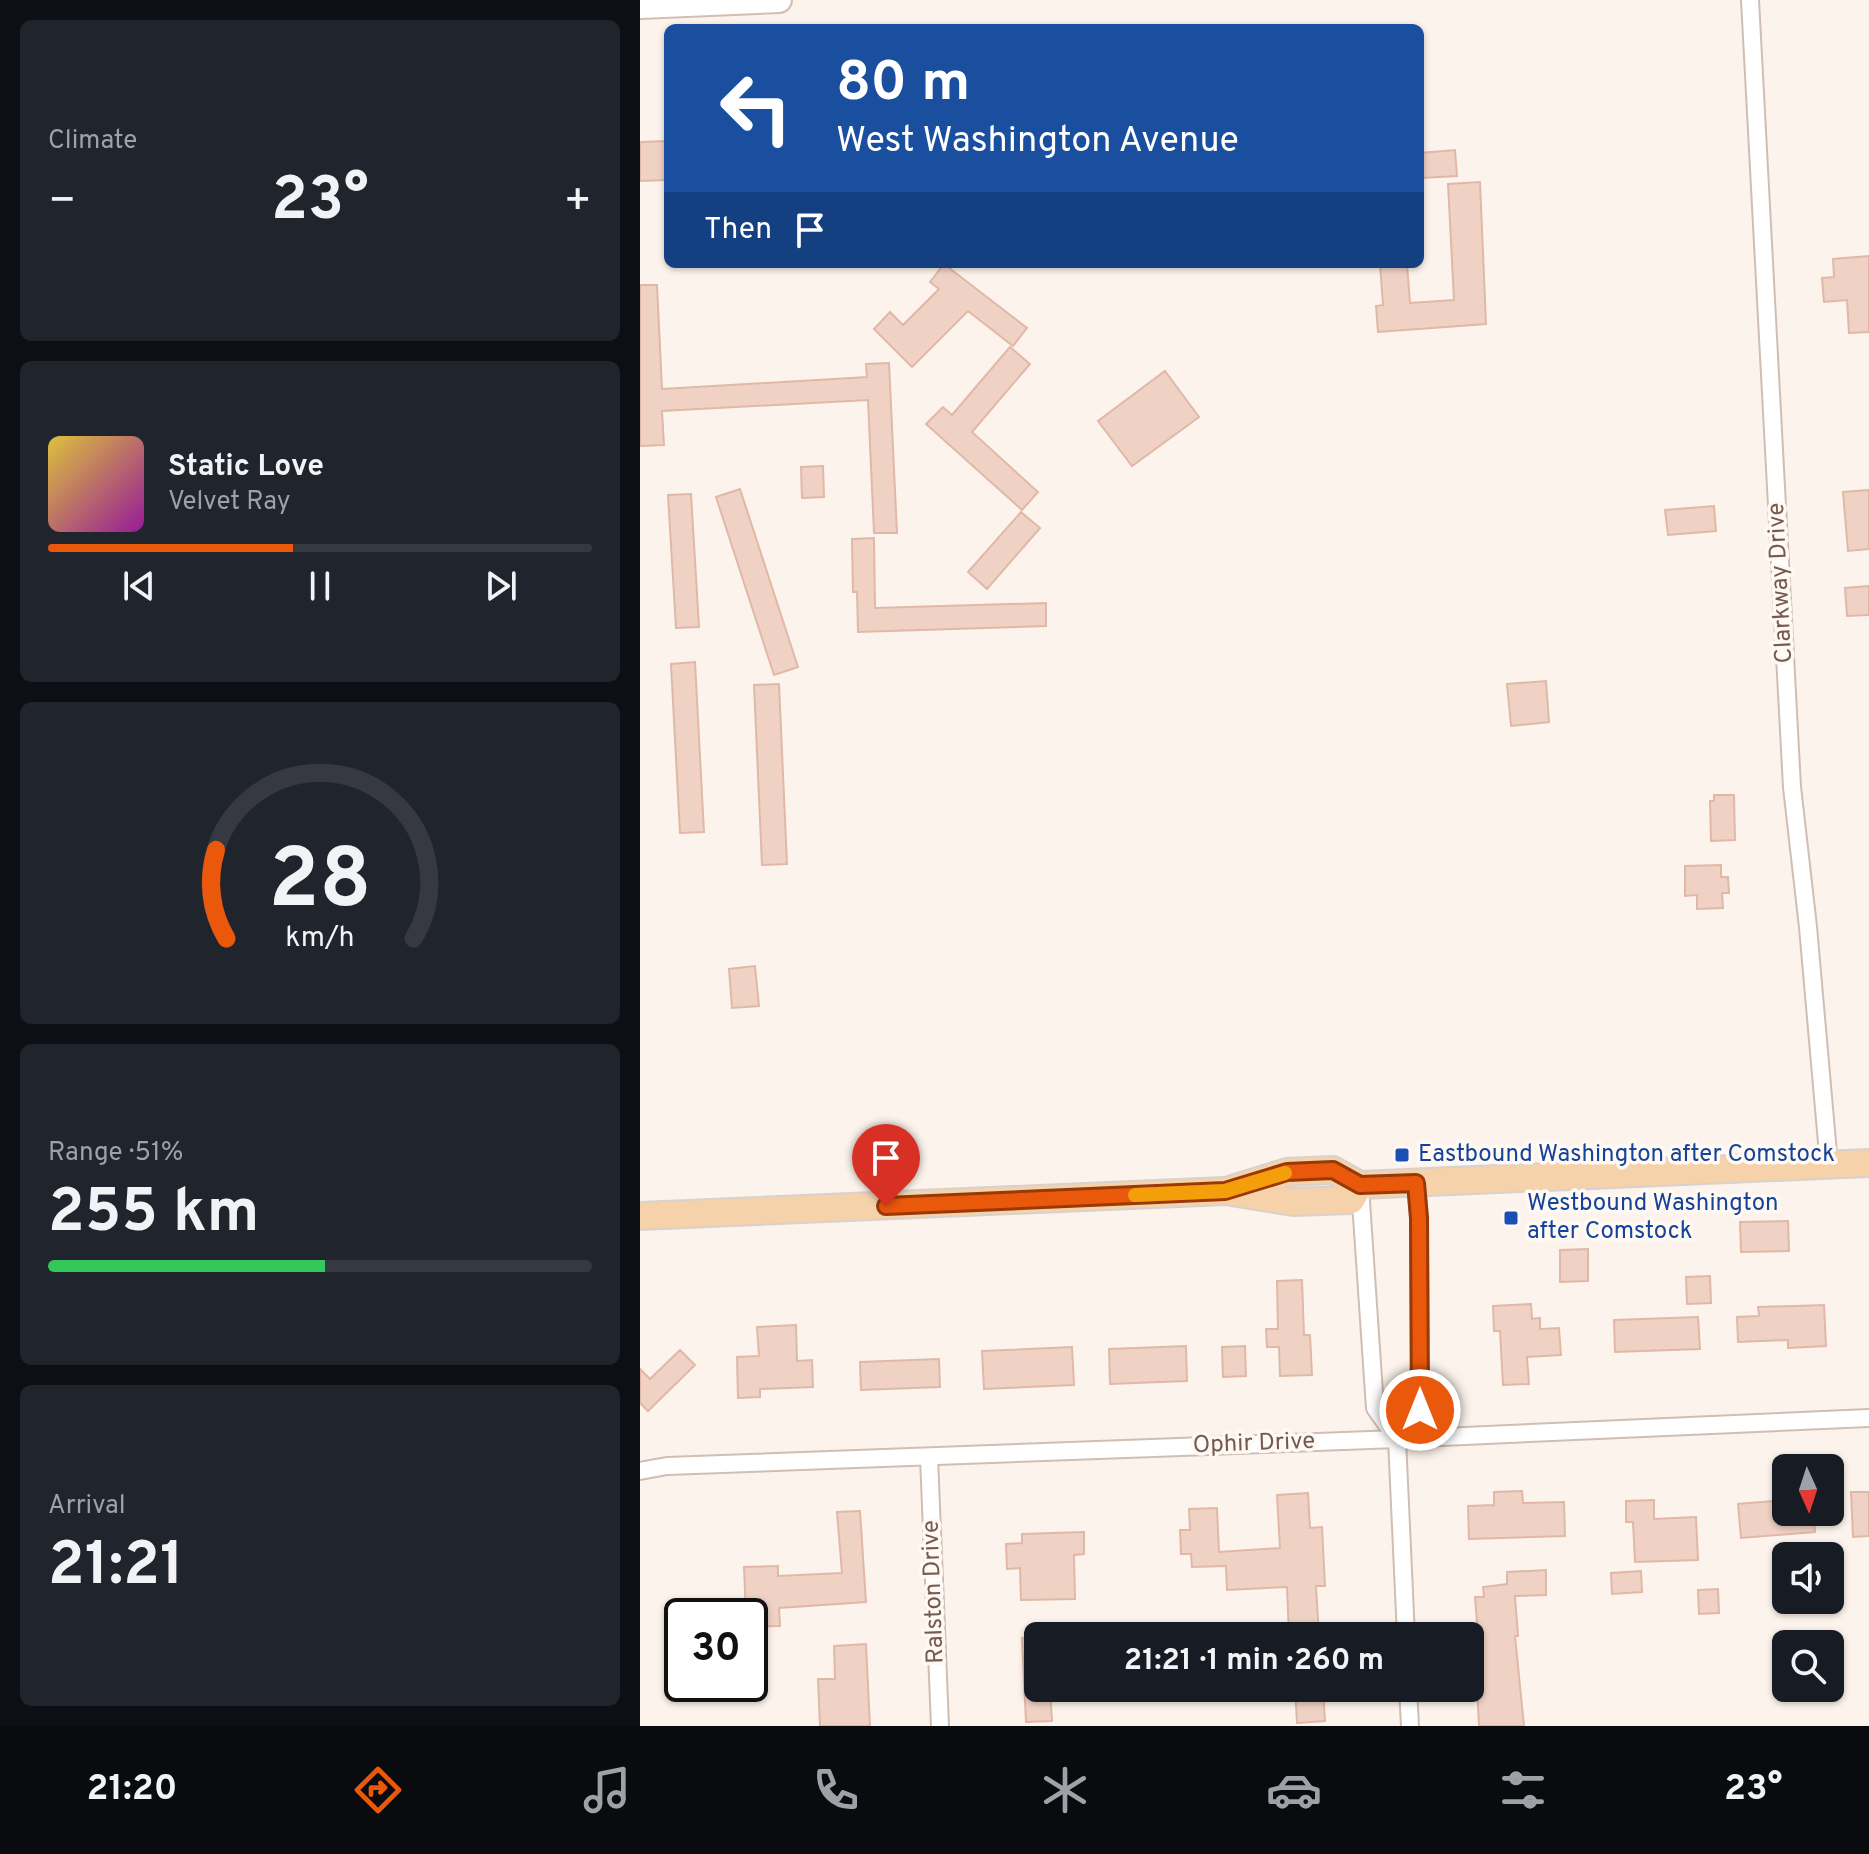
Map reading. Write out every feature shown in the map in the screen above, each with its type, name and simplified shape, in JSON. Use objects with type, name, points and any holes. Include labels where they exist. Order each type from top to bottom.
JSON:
[{"type":"main road","points":[[640,6],[779,0]]},
{"type":"main road","points":[[640,1216],[1225,1191],[1287,1172],[1333,1170],[1360,1185],[1869,1163]]},
{"type":"street","name":"Clarkway Drive","points":[[1750,0],[1792,787],[1829,1165]]},
{"type":"street","points":[[1397,1439],[1420,1410],[1416,1183]]},
{"type":"street","points":[[1360,1185],[1375,1408],[1397,1439],[1405,1622]]},
{"type":"street","name":"Ophir Drive","points":[[640,1471],[667,1466],[1869,1418]]},
{"type":"street","name":"Ralston Drive","points":[[929,1457],[940,1726]]},
{"type":"street","points":[[1409,1702],[1410,1726]]},
{"type":"building","points":[[664,141],[664,180],[640,181],[640,142]]},
{"type":"building","points":[[1455,150],[1457,176],[1424,178],[1424,153]]},
{"type":"building","points":[[1480,182],[1486,324],[1378,332],[1376,306],[1383,305],[1380,268],[1407,268],[1410,303],[1454,300],[1448,184]]},
{"type":"building","points":[[1869,256],[1869,332],[1849,333],[1847,300],[1824,302],[1822,278],[1834,277],[1833,259]]},
{"type":"building","points":[[941,268],[949,268],[1027,328],[1013,346],[968,311],[912,367],[874,329],[890,312],[903,325],[939,289],[930,282]]},
{"type":"building","points":[[640,285],[657,285],[662,389],[867,377],[866,364],[889,363],[897,533],[874,533],[868,400],[662,411],[664,445],[640,446]]},
{"type":"building","points":[[1010,347],[1030,364],[972,432],[1038,492],[1022,510],[926,424],[943,407],[952,415]]},
{"type":"building","points":[[1165,371],[1199,417],[1132,466],[1098,421]]},
{"type":"building","points":[[823,466],[824,497],[802,498],[801,467]]},
{"type":"building","points":[[740,489],[798,667],[774,675],[716,497]]},
{"type":"building","points":[[1869,490],[1869,549],[1848,551],[1843,492]]},
{"type":"building","points":[[691,494],[699,627],[676,628],[668,495]]},
{"type":"building","points":[[1714,506],[1716,531],[1668,535],[1665,510]]},
{"type":"building","points":[[1021,512],[1040,528],[987,589],[968,572]]},
{"type":"building","points":[[874,538],[875,608],[1046,603],[1046,626],[858,632],[857,592],[853,592],[852,539]]},
{"type":"building","points":[[1869,586],[1869,615],[1847,616],[1845,588]]},
{"type":"building","points":[[695,662],[704,832],[680,833],[671,664]]},
{"type":"building","points":[[1546,681],[1549,722],[1511,726],[1507,684]]},
{"type":"building","points":[[779,684],[787,864],[762,865],[754,685]]},
{"type":"building","points":[[1714,795],[1734,795],[1735,840],[1711,841],[1710,801],[1714,801]]},
{"type":"building","points":[[1721,865],[1721,877],[1728,877],[1729,893],[1722,893],[1723,908],[1697,909],[1697,895],[1685,896],[1685,866]]},
{"type":"building","points":[[755,966],[759,1006],[732,1008],[729,969]]},
{"type":"building","points":[[1788,1221],[1789,1251],[1741,1252],[1740,1222]]},
{"type":"building","points":[[1588,1249],[1588,1281],[1560,1282],[1560,1250]]},
{"type":"building","points":[[1710,1276],[1711,1303],[1687,1304],[1686,1277]]},
{"type":"building","points":[[1302,1280],[1304,1335],[1310,1335],[1312,1375],[1280,1376],[1279,1347],[1267,1347],[1266,1329],[1278,1329],[1277,1281]]},
{"type":"building","points":[[1531,1304],[1532,1319],[1540,1318],[1540,1329],[1559,1328],[1561,1355],[1527,1357],[1529,1384],[1503,1385],[1500,1331],[1494,1331],[1493,1306]]},
{"type":"building","points":[[1824,1305],[1826,1346],[1788,1348],[1788,1340],[1738,1342],[1737,1317],[1759,1316],[1758,1307]]},
{"type":"building","points":[[1698,1317],[1700,1349],[1615,1352],[1614,1320]]},
{"type":"building","points":[[796,1325],[797,1361],[812,1360],[813,1387],[760,1389],[760,1397],[738,1398],[737,1357],[759,1356],[757,1327]]},
{"type":"building","points":[[1186,1346],[1187,1381],[1110,1384],[1109,1349]]},
{"type":"building","points":[[1245,1346],[1246,1376],[1223,1377],[1222,1347]]},
{"type":"building","points":[[1072,1347],[1074,1385],[984,1389],[982,1351]]},
{"type":"building","points":[[680,1350],[695,1365],[648,1411],[640,1403],[640,1369],[650,1379]]},
{"type":"building","points":[[939,1359],[940,1387],[861,1390],[860,1362]]},
{"type":"building","points":[[1522,1491],[1523,1503],[1564,1502],[1565,1536],[1469,1539],[1468,1506],[1494,1505],[1494,1492]]},
{"type":"building","points":[[1851,1492],[1869,1492],[1869,1536],[1853,1537]]},
{"type":"building","points":[[1308,1493],[1310,1528],[1322,1527],[1325,1586],[1316,1586],[1318,1622],[1288,1622],[1287,1587],[1227,1590],[1226,1566],[1192,1567],[1191,1554],[1181,1554],[1180,1530],[1190,1530],[1189,1509],[1217,1508],[1219,1552],[1280,1548],[1277,1495]]},
{"type":"building","points":[[1654,1500],[1654,1519],[1696,1517],[1698,1560],[1635,1562],[1633,1522],[1626,1522],[1626,1501]]},
{"type":"building","points":[[1772,1501],[1772,1526],[1814,1526],[1815,1532],[1741,1538],[1738,1504]]},
{"type":"building","points":[[860,1511],[866,1602],[779,1608],[780,1626],[768,1626],[768,1598],[745,1598],[744,1567],[778,1566],[778,1576],[842,1573],[837,1512]]},
{"type":"building","points":[[1084,1532],[1084,1554],[1074,1555],[1075,1599],[1021,1600],[1020,1568],[1007,1569],[1006,1544],[1022,1543],[1022,1534]]},
{"type":"building","points":[[1546,1570],[1546,1595],[1515,1596],[1518,1636],[1515,1636],[1524,1726],[1479,1726],[1478,1702],[1484,1702],[1484,1622],[1477,1622],[1475,1597],[1484,1597],[1483,1587],[1507,1584],[1507,1572]]},
{"type":"building","points":[[1641,1571],[1642,1592],[1612,1594],[1611,1573]]},
{"type":"building","points":[[1718,1589],[1719,1613],[1699,1614],[1698,1590]]},
{"type":"building","points":[[1022,1638],[1024,1638],[1024,1680]]},
{"type":"building","points":[[866,1644],[870,1726],[820,1726],[818,1679],[835,1679],[834,1646]]},
{"type":"building","points":[[1025,1702],[1051,1702],[1052,1721],[1026,1722]]},
{"type":"building","points":[[1296,1702],[1324,1702],[1325,1721],[1297,1723]]},
{"type":"slow traffic","points":[[1135,1195],[1225,1191],[1285,1173]]},
{"type":"place","name":"Eastbound Washington after Comstock","points":[[1402,1155]]},
{"type":"place","name":"Westbound Washington after Comstock","points":[[1511,1218]]},
{"type":"route","points":[[886,1206],[1225,1191],[1287,1172],[1333,1170],[1360,1185],[1416,1183],[1420,1410]]}]
